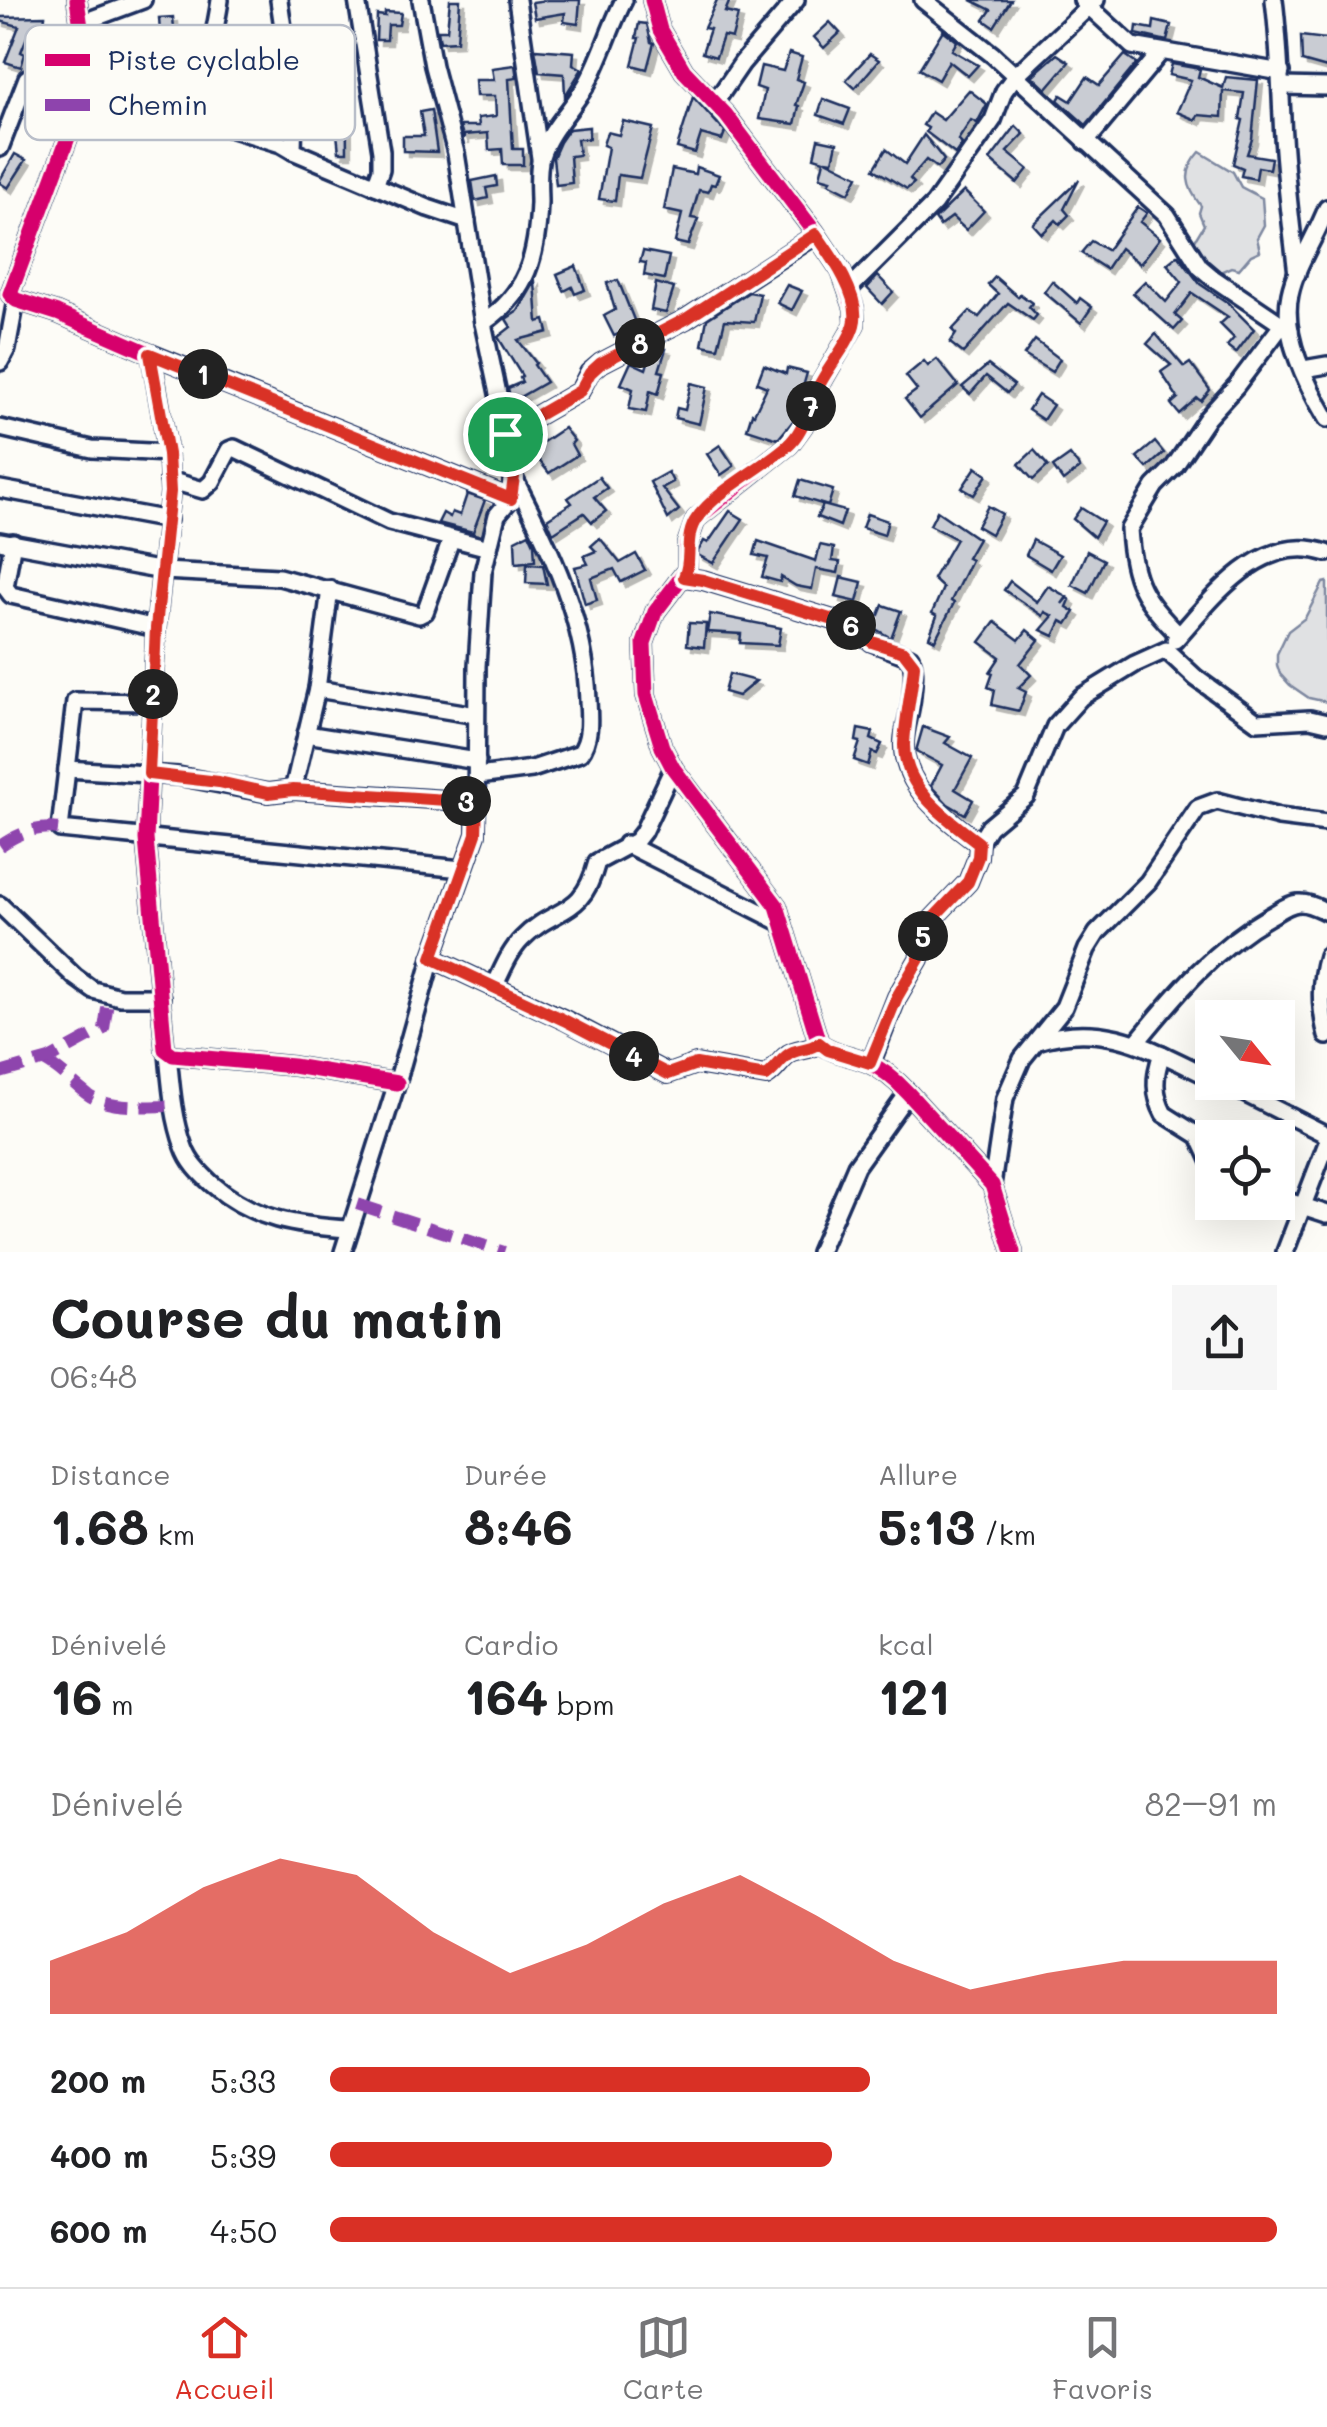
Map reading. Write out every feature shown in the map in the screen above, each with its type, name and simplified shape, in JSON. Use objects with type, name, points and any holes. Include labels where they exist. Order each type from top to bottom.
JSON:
[{"type":"street","points":[[76,0],[81,23],[143,0]]},
{"type":"street","points":[[217,25],[220,0]]},
{"type":"street","points":[[279,0],[283,25]]},
{"type":"street","points":[[357,0],[382,151],[375,186]]},
{"type":"street","points":[[306,734],[478,769],[532,769],[580,753],[587,741],[588,666],[568,592],[514,477],[483,323],[456,154],[432,66],[422,0]]},
{"type":"street","points":[[483,323],[504,310],[521,290],[538,211],[540,158],[517,0]]},
{"type":"street","points":[[540,158],[589,81],[624,0]]},
{"type":"street","points":[[652,0],[660,30],[684,71],[714,104],[841,271],[855,324],[816,392],[803,426],[789,445],[696,519],[686,544],[687,570],[655,612],[644,643],[651,718],[673,768],[770,894],[819,1043],[828,1050],[870,1063],[908,1092],[992,1185],[1013,1252]]},
{"type":"street","points":[[714,104],[742,63],[796,0]]},
{"type":"street","points":[[923,0],[962,28],[1167,215],[1200,267],[1212,278],[1286,327]]},
{"type":"street","points":[[1274,0],[1297,274]]},
{"type":"street","points":[[848,290],[934,204],[992,120],[1015,76],[1089,2],[1132,46],[1327,87]]},
{"type":"street","points":[[1086,142],[1161,52]]},
{"type":"street","points":[[0,148],[25,85]]},
{"type":"street","points":[[0,90],[19,96]]},
{"type":"street","points":[[0,362],[7,349],[10,290],[67,140]]},
{"type":"street","points":[[268,140],[467,221]]},
{"type":"street","points":[[293,140],[293,151]]},
{"type":"street","points":[[1325,219],[1297,274],[1286,327],[1327,419]]},
{"type":"street","points":[[505,434],[580,391],[601,363],[686,319],[816,234]]},
{"type":"street","points":[[9,301],[58,313],[511,499]]},
{"type":"street","points":[[1180,635],[1141,592],[1128,529],[1155,486],[1174,467],[1208,418],[1286,327]]},
{"type":"street","points":[[150,354],[169,480],[156,628],[146,839],[174,1106],[184,1149],[201,1174],[242,1208],[299,1224],[350,1229]]},
{"type":"street","points":[[1304,369],[1327,364]]},
{"type":"street","points":[[0,428],[92,449],[168,454]]},
{"type":"street","points":[[169,480],[203,490],[234,448],[354,508],[488,548]]},
{"type":"street","points":[[343,1252],[398,1083],[432,958],[476,834],[478,624],[488,548],[498,515],[511,499],[514,477]]},
{"type":"street","points":[[0,489],[168,520]]},
{"type":"street","points":[[156,628],[12,596],[5,587],[6,542],[163,571],[279,577],[422,614],[451,540]]},
{"type":"street","points":[[870,1063],[897,997],[919,959],[926,926],[968,882],[979,843],[989,827],[1026,796],[1055,726],[1069,707],[1114,675],[1166,650],[1214,596],[1248,566],[1292,548],[1327,553]]},
{"type":"street","points":[[684,577],[853,626],[872,642],[910,657],[914,665],[912,701],[904,741],[910,776],[951,822],[979,843]]},
{"type":"street","points":[[293,790],[317,689],[330,589]]},
{"type":"street","points":[[1166,650],[1196,678],[1257,722],[1310,719],[1327,723]]},
{"type":"street","points":[[317,689],[476,715]]},
{"type":"street","points":[[153,702],[75,701],[60,828],[462,869]]},
{"type":"street","points":[[494,987],[523,937],[569,909],[590,886],[597,862],[636,841],[673,768]]},
{"type":"street","points":[[67,769],[219,782],[268,793],[293,790],[477,802]]},
{"type":"street","points":[[992,1185],[1005,1098],[1017,1069],[1064,1006],[1097,933],[1148,882],[1188,820],[1204,804],[1217,801],[1327,823]]},
{"type":"street","points":[[626,844],[782,923]]},
{"type":"street","points":[[1136,1043],[1177,992],[1248,928],[1301,903],[1327,912]]},
{"type":"street","points":[[0,905],[92,990],[120,996],[160,996]]},
{"type":"street","points":[[1327,956],[1321,974],[1327,1036]]},
{"type":"street","points":[[432,958],[668,1074],[696,1064],[766,1076],[787,1056],[810,1050],[819,1043]]},
{"type":"street","points":[[1036,1042],[1065,1032],[1104,1033],[1195,1070]]},
{"type":"street","points":[[168,1054],[294,1066],[398,1083]]},
{"type":"street","points":[[1162,1054],[1155,1080],[1160,1108],[1195,1136]]},
{"type":"street","points":[[819,1252],[856,1166],[908,1092]]},
{"type":"street","points":[[1255,1100],[1327,1139],[1285,1252]]},
{"type":"street","points":[[1295,1203],[1327,1214]]},
{"type":"shaded area","points":[[1200,152],[1233,172],[1241,187],[1262,198],[1264,225],[1257,238],[1260,251],[1239,269],[1231,267],[1216,274],[1208,269],[1193,243],[1204,225],[1188,173]]},
{"type":"shaded area","points":[[1327,582],[1327,702],[1309,698],[1290,685],[1280,674],[1277,654],[1288,631],[1305,618]]},
{"type":"building","points":[[450,0],[460,0],[457,41],[440,42],[438,30],[447,30]]},
{"type":"building","points":[[580,0],[578,24],[564,22],[565,13],[535,18],[532,2]]},
{"type":"building","points":[[717,0],[730,0],[725,12],[738,15],[732,38],[723,36],[716,57],[702,53],[710,29],[704,28]]},
{"type":"building","points":[[971,0],[1011,0],[994,27],[984,20],[991,10]]},
{"type":"building","points":[[385,12],[401,13],[399,25],[388,25],[387,40],[376,40],[377,15],[385,16]]},
{"type":"building","points":[[45,16],[44,25],[25,25],[21,67],[5,62],[19,26],[0,21],[0,17]]},
{"type":"building","points":[[173,17],[174,25],[159,25],[159,18]]},
{"type":"building","points":[[1154,21],[1171,25],[1167,41],[1136,34],[1137,26],[1153,29]]},
{"type":"building","points":[[830,22],[840,33],[824,48],[814,37]]},
{"type":"building","points":[[639,23],[647,24],[654,43],[647,69],[632,65]]},
{"type":"building","points":[[943,30],[957,41],[952,50],[978,65],[968,76],[949,61],[938,80],[919,69]]},
{"type":"building","points":[[1301,36],[1327,39],[1327,68],[1302,61]]},
{"type":"building","points":[[535,49],[574,52],[573,64],[582,69],[565,96],[564,74],[539,72]]},
{"type":"building","points":[[789,53],[802,57],[796,79],[804,82],[796,105],[799,106],[795,124],[759,119],[765,90],[756,87],[761,66],[783,71]]},
{"type":"building","points":[[870,54],[879,60],[855,88],[846,80]]},
{"type":"building","points":[[1057,54],[1069,62],[1046,89],[1032,76]]},
{"type":"building","points":[[1125,55],[1137,63],[1086,125],[1058,100],[1061,95],[1071,101],[1087,77],[1099,85]]},
{"type":"building","points":[[1172,64],[1200,69],[1198,77],[1223,88],[1226,77],[1258,80],[1247,154],[1271,158],[1269,169],[1258,167],[1256,179],[1241,176],[1243,168],[1233,164],[1243,120],[1240,119],[1244,93],[1223,91],[1222,117],[1198,115],[1196,120],[1177,112],[1191,80],[1169,75]]},
{"type":"building","points":[[515,65],[517,78],[509,79],[513,149],[523,149],[523,165],[503,165],[502,149],[489,150],[488,133],[464,135],[464,139],[460,126],[479,126],[478,118],[496,116],[495,96],[476,96],[475,80],[494,80],[492,68]]},
{"type":"building","points":[[969,90],[987,104],[977,123],[971,120],[958,140],[962,144],[955,154],[926,132],[928,128],[923,125],[931,112],[943,120]]},
{"type":"building","points":[[693,97],[725,132],[722,140],[701,134],[695,153],[677,148]]},
{"type":"building","points":[[823,99],[850,109],[844,124],[818,115]]},
{"type":"building","points":[[431,110],[437,152],[403,151],[403,136],[424,136],[420,112]]},
{"type":"building","points":[[623,121],[653,128],[640,178],[618,175],[615,201],[599,199],[607,132],[619,135]]},
{"type":"building","points":[[1016,126],[1024,134],[1007,152],[1028,169],[1017,183],[990,160]]},
{"type":"building","points":[[589,127],[589,139],[577,139],[579,155],[570,156],[572,183],[556,185],[553,158],[560,142],[569,129]]},
{"type":"building","points":[[924,135],[944,160],[937,168],[926,160],[907,189],[874,169],[886,149],[905,164]]},
{"type":"building","points":[[818,139],[837,143],[833,161],[826,160],[858,176],[849,193],[820,177],[824,160],[814,157]]},
{"type":"building","points":[[338,140],[347,140],[347,152],[339,152]]},
{"type":"building","points":[[15,154],[26,160],[8,188],[0,180]]},
{"type":"building","points":[[696,167],[719,175],[708,192],[699,190],[691,218],[698,219],[688,245],[675,242],[682,214],[664,210],[672,169],[695,174]]},
{"type":"building","points":[[496,176],[497,186],[486,188],[488,198],[475,201],[472,181]]},
{"type":"building","points":[[1079,180],[1064,209],[1069,215],[1060,224],[1056,220],[1042,234],[1033,224]]},
{"type":"building","points":[[964,191],[984,211],[966,230],[952,217],[940,226],[935,219]]},
{"type":"building","points":[[1138,207],[1147,213],[1140,222],[1160,238],[1140,264],[1120,248],[1106,269],[1081,253],[1091,241],[1107,250]]},
{"type":"building","points":[[643,251],[669,256],[664,279],[644,275],[646,263],[640,262]]},
{"type":"building","points":[[1178,255],[1200,284],[1228,303],[1254,329],[1236,353],[1227,346],[1234,338],[1220,324],[1228,317],[1192,293],[1175,315],[1182,321],[1174,330],[1133,293],[1145,281],[1166,302],[1182,282],[1167,264]]},
{"type":"building","points":[[576,266],[585,290],[575,294],[572,287],[564,291],[557,274]]},
{"type":"building","points":[[878,276],[893,292],[882,304],[867,288]]},
{"type":"building","points":[[995,277],[1018,297],[1020,294],[1032,303],[1029,307],[1037,315],[1033,320],[1008,303],[963,353],[950,343],[956,334],[952,330],[970,311],[979,317],[998,294],[988,285]]},
{"type":"building","points":[[618,280],[636,325],[614,336],[604,316],[615,310],[607,283]]},
{"type":"building","points":[[1052,281],[1077,303],[1080,298],[1092,307],[1081,323],[1044,292]]},
{"type":"building","points":[[535,282],[538,322],[545,320],[548,332],[518,340],[546,382],[511,402],[508,388],[522,382],[522,376],[498,337],[511,327],[506,319],[518,311]]},
{"type":"building","points":[[656,283],[674,288],[666,313],[651,310]]},
{"type":"building","points":[[787,285],[802,291],[792,310],[777,303]]},
{"type":"building","points":[[749,292],[760,294],[754,322],[725,320],[718,348],[702,345],[707,319]]},
{"type":"building","points":[[1156,334],[1184,367],[1190,363],[1210,390],[1201,401],[1197,398],[1179,414],[1171,404],[1178,398],[1161,372],[1171,365],[1147,344]]},
{"type":"building","points":[[1035,340],[1060,359],[1052,372],[1024,355]]},
{"type":"building","points":[[652,349],[666,349],[659,371],[664,372],[658,394],[650,391],[646,412],[629,409],[633,389],[621,384],[631,362],[646,369]]},
{"type":"building","points":[[937,359],[958,385],[920,418],[905,399],[917,390],[906,376],[924,361],[928,366]]},
{"type":"building","points":[[764,365],[786,374],[787,368],[807,373],[793,421],[778,439],[747,429],[767,387],[757,383]]},
{"type":"building","points":[[988,365],[1014,385],[1007,393],[986,376],[970,394],[962,387]]},
{"type":"building","points":[[691,383],[707,387],[699,424],[675,418],[677,408],[685,410]]},
{"type":"building","points":[[1038,395],[1053,405],[1043,420],[1028,410]]},
{"type":"building","points":[[564,428],[574,441],[571,444],[577,455],[549,473],[531,450]]},
{"type":"building","points":[[1155,442],[1164,453],[1147,468],[1137,457]]},
{"type":"building","points":[[720,445],[734,466],[721,475],[707,454]]},
{"type":"building","points":[[1034,450],[1048,466],[1033,480],[1019,464]]},
{"type":"building","points":[[1070,455],[1080,468],[1063,481],[1053,467]]},
{"type":"building","points":[[976,467],[987,475],[974,495],[962,488]]},
{"type":"building","points":[[668,472],[673,482],[662,488],[679,510],[668,519],[650,482]]},
{"type":"building","points":[[599,477],[607,488],[594,497],[606,511],[592,522],[584,513],[553,533],[547,519],[572,503],[568,498]]},
{"type":"building","points":[[800,480],[833,490],[828,506],[795,496]]},
{"type":"building","points":[[467,494],[485,500],[473,532],[438,523],[443,513],[450,517],[452,512],[460,515]]},
{"type":"building","points":[[823,505],[845,511],[840,526],[817,517]]},
{"type":"building","points":[[988,506],[1002,514],[991,534],[977,526]]},
{"type":"building","points":[[1081,508],[1103,522],[1094,537],[1073,519]]},
{"type":"building","points":[[730,511],[743,519],[713,563],[698,555],[698,551]]},
{"type":"building","points":[[937,511],[978,539],[935,640],[929,637],[937,616],[932,613],[943,588],[933,579],[956,539],[930,525]]},
{"type":"building","points":[[867,514],[888,521],[884,535],[862,528]]},
{"type":"building","points":[[529,533],[535,561],[516,563],[515,540]]},
{"type":"building","points":[[600,538],[620,563],[636,554],[645,570],[621,582],[614,569],[591,578],[597,600],[585,604],[575,567],[588,564],[584,556],[596,551],[591,546]]},
{"type":"building","points":[[1033,540],[1060,555],[1051,570],[1026,555]]},
{"type":"building","points":[[758,541],[816,561],[820,545],[834,548],[832,561],[840,562],[838,573],[816,569],[812,589],[781,577],[780,582],[762,577],[768,558],[754,555]]},
{"type":"building","points":[[1087,551],[1104,560],[1088,593],[1072,585]]},
{"type":"building","points":[[527,564],[543,565],[547,584],[526,583]]},
{"type":"building","points":[[841,577],[862,582],[857,602],[836,597]]},
{"type":"building","points":[[1010,581],[1037,602],[1048,586],[1067,597],[1062,604],[1067,598],[1067,607],[1075,612],[1067,624],[1061,621],[1054,636],[1041,630],[1053,616],[1045,612],[1043,616],[1004,590]]},
{"type":"building","points":[[883,605],[901,611],[891,638],[869,625],[870,614],[879,615]]},
{"type":"building","points":[[710,614],[781,628],[778,645],[740,643],[741,634],[707,632]]},
{"type":"building","points":[[995,622],[1019,640],[1027,630],[1039,640],[1020,664],[1031,675],[1018,688],[1026,692],[1019,711],[992,705],[995,690],[988,687],[993,673],[990,672],[1000,657],[980,642]]},
{"type":"building","points":[[689,623],[706,624],[704,647],[687,645]]},
{"type":"building","points":[[729,674],[756,681],[738,696],[724,692]]},
{"type":"building","points":[[923,727],[950,737],[945,743],[972,758],[955,789],[973,800],[965,814],[948,804],[931,786],[942,765],[916,751]]},
{"type":"building","points":[[858,729],[873,732],[871,739],[882,744],[877,754],[872,752],[868,765],[854,760],[860,742],[856,741]]},
{"type":"marked path","points":[[0,846],[28,831],[60,829]]},
{"type":"marked path","points":[[0,1073],[49,1059],[104,1029],[109,995]]},
{"type":"marked path","points":[[44,1061],[97,1100],[129,1106],[173,1106]]},
{"type":"marked path","points":[[357,1204],[504,1252]]},
{"type":"cycle path","points":[[77,0],[81,25]]},
{"type":"cycle path","points":[[652,0],[660,30],[684,71],[726,115],[841,271],[854,308],[855,324],[816,392],[803,426],[789,445],[696,519],[687,544],[687,570],[655,612],[644,643],[646,695],[662,747],[673,768],[777,906],[819,1043],[873,1065],[908,1093],[992,1185],[1013,1252]]},
{"type":"cycle path","points":[[67,140],[10,294],[16,300],[57,313],[151,354],[168,453],[170,493],[156,628],[146,839],[165,1049],[173,1055],[293,1066],[397,1083]]},
{"type":"route","points":[[816,234],[841,271],[854,308],[855,324],[816,392],[803,426],[789,445],[696,519],[686,544],[684,577],[853,626],[872,642],[904,652],[914,665],[904,741],[910,776],[951,822],[979,843],[978,857],[968,882],[932,915],[926,926],[919,959],[897,997],[870,1063],[828,1050],[819,1043],[810,1050],[787,1056],[766,1076],[696,1064],[668,1074],[432,958],[476,834],[477,802],[293,790],[268,793],[219,782],[149,774],[156,628],[170,492],[168,454],[150,354],[511,499],[514,477],[505,434],[580,391],[601,363],[686,319],[816,234]]}]
